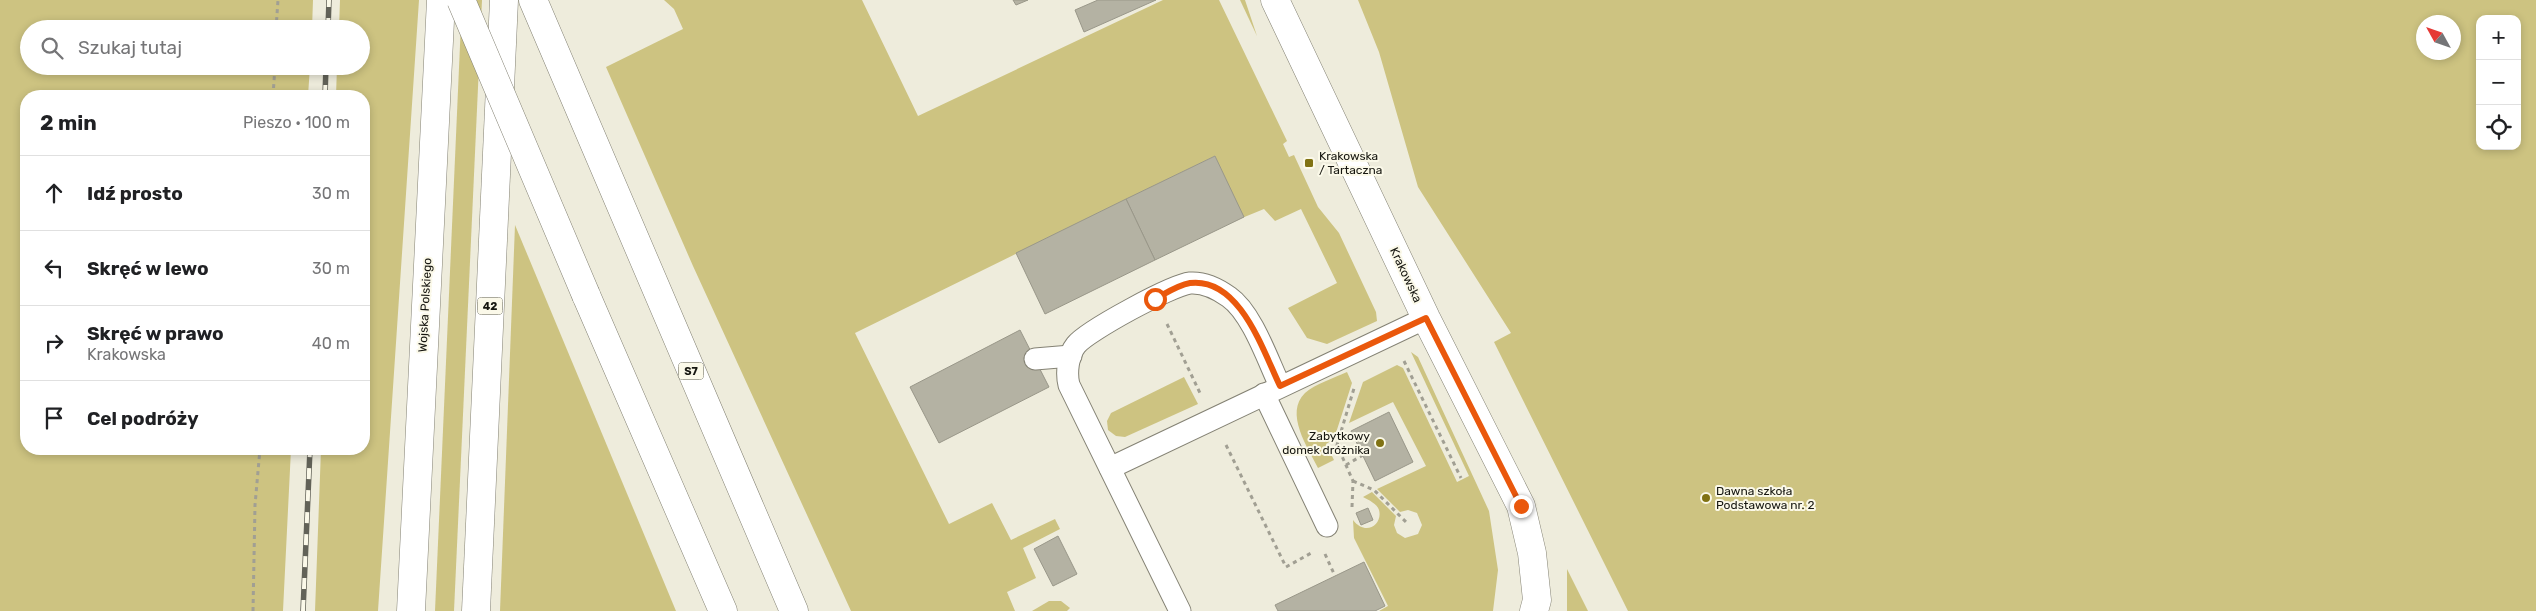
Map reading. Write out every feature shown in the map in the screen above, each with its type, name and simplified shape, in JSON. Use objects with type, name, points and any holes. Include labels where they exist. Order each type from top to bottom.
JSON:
[{"type":"main road","name":"Wojska Polskiego","points":[[411,611],[441,0]]},
{"type":"main road","points":[[461,0],[723,611]]},
{"type":"main road","name":"42","points":[[476,611],[504,0]]},
{"type":"main road","name":"S7","points":[[533,0],[793,606]]},
{"type":"main road","name":"Krakowska","points":[[1275,0],[1426,318],[1521,506],[1532,553],[1537,600],[1534,611]]},
{"type":"lane","points":[[1180,611],[1069,385],[1067,377],[1075,346],[1096,329],[1182,286],[1202,284],[1221,292],[1239,306],[1327,526]]},
{"type":"lane","points":[[1110,468],[1426,318]]},
{"type":"lane","points":[[1035,358],[1071,356]]},
{"type":"path","points":[[277,20],[278,0]]},
{"type":"path","points":[[274,75],[274,90]]},
{"type":"path","points":[[1397,358],[1407,364],[1461,478]]},
{"type":"path","points":[[253,611],[255,506],[259,455]]},
{"type":"path","points":[[1346,465],[1363,455]]},
{"type":"path","points":[[1353,482],[1374,490],[1407,523]]},
{"type":"path","points":[[1322,548],[1335,576]]},
{"type":"shaded area","points":[[0,0],[313,0],[312,20],[20,20],[20,75],[309,75],[308,90],[20,90],[20,455],[291,455],[283,611],[0,611]]},
{"type":"shaded area","points":[[340,0],[419,0],[378,611],[315,611],[321,455],[370,455],[370,90],[336,90],[337,75],[370,75],[370,20],[339,20]]},
{"type":"shaded area","points":[[462,0],[482,0],[454,611],[435,611]]},
{"type":"shaded area","points":[[664,0],[862,0],[918,116],[1163,0],[1219,0],[1287,141],[1283,144],[1289,157],[1294,155],[1318,207],[1339,233],[1376,312],[1377,321],[1327,344],[1307,338],[1288,308],[1337,283],[1301,209],[1275,221],[1264,209],[1242,218],[1215,156],[855,333],[949,524],[992,503],[1011,540],[1055,519],[1060,529],[1023,548],[1036,578],[1007,592],[1015,611],[851,611],[693,266],[606,67],[683,29],[674,9]]},
{"type":"shaded area","points":[[1240,0],[1245,0],[1257,36]]},
{"type":"shaded area","points":[[1358,0],[2536,0],[2536,611],[1628,611],[1494,342],[1511,333],[1418,187],[1379,52]]},
{"type":"shaded area","points":[[515,225],[676,611],[500,611]]},
{"type":"shaded area","points":[[1411,352],[1418,357],[1489,511],[1498,570],[1493,611],[1379,611],[1388,606],[1354,538],[1353,520],[1363,528],[1368,528],[1376,524],[1380,515],[1378,508],[1363,497],[1372,492],[1396,516],[1394,525],[1397,533],[1405,538],[1418,534],[1422,525],[1417,513],[1408,510],[1400,512],[1377,489],[1426,466],[1393,402],[1349,423],[1363,382],[1397,365],[1403,368],[1457,482],[1469,476]]},
{"type":"shaded area","points":[[1347,372],[1352,383],[1334,439],[1326,444],[1334,460],[1318,468],[1304,441],[1297,420],[1299,401],[1305,393],[1314,387]]},
{"type":"shaded area","points":[[1184,377],[1198,404],[1125,437],[1116,436],[1108,430],[1107,421],[1111,413]]},
{"type":"shaded area","points":[[1567,569],[1588,611],[1567,611]]},
{"type":"shaded area","points":[[1049,601],[1061,601],[1070,608],[1067,611],[1032,611]]},
{"type":"building","points":[[1013,0],[1028,0],[1016,5]]},
{"type":"building","points":[[1098,0],[1156,0],[1084,32],[1075,10]]},
{"type":"building","points":[[1215,156],[1244,217],[1155,260],[1126,199]]},
{"type":"building","points":[[1126,199],[1155,260],[1045,314],[1016,253]]},
{"type":"building","points":[[1020,330],[1049,387],[939,443],[910,387]]},
{"type":"building","name":"Zabytkowy domek dróżnika","points":[[1389,412],[1413,462],[1375,481],[1351,431]]},
{"type":"building","points":[[1368,508],[1373,520],[1361,525],[1356,513]]},
{"type":"building","points":[[1058,536],[1077,574],[1053,586],[1034,549]]},
{"type":"building","points":[[1364,562],[1385,606],[1375,611],[1278,611],[1275,605]]},
{"type":"railway","points":[[328,20],[329,0]]},
{"type":"railway","points":[[325,90],[326,75]]},
{"type":"railway","points":[[303,611],[310,455]]},
{"type":"place","name":"Krakowska / Tartaczna","points":[[1309,163]]},
{"type":"place","name":"Zabytkowy domek dróżnika","points":[[1380,443]]},
{"type":"place","name":"Dawna szkoła Podstawowa nr. 2","points":[[1706,498]]},
{"type":"route","points":[[1155,299],[1190,283],[1212,287],[1231,298],[1246,317],[1280,386],[1392,332],[1426,318],[1521,506]]}]
